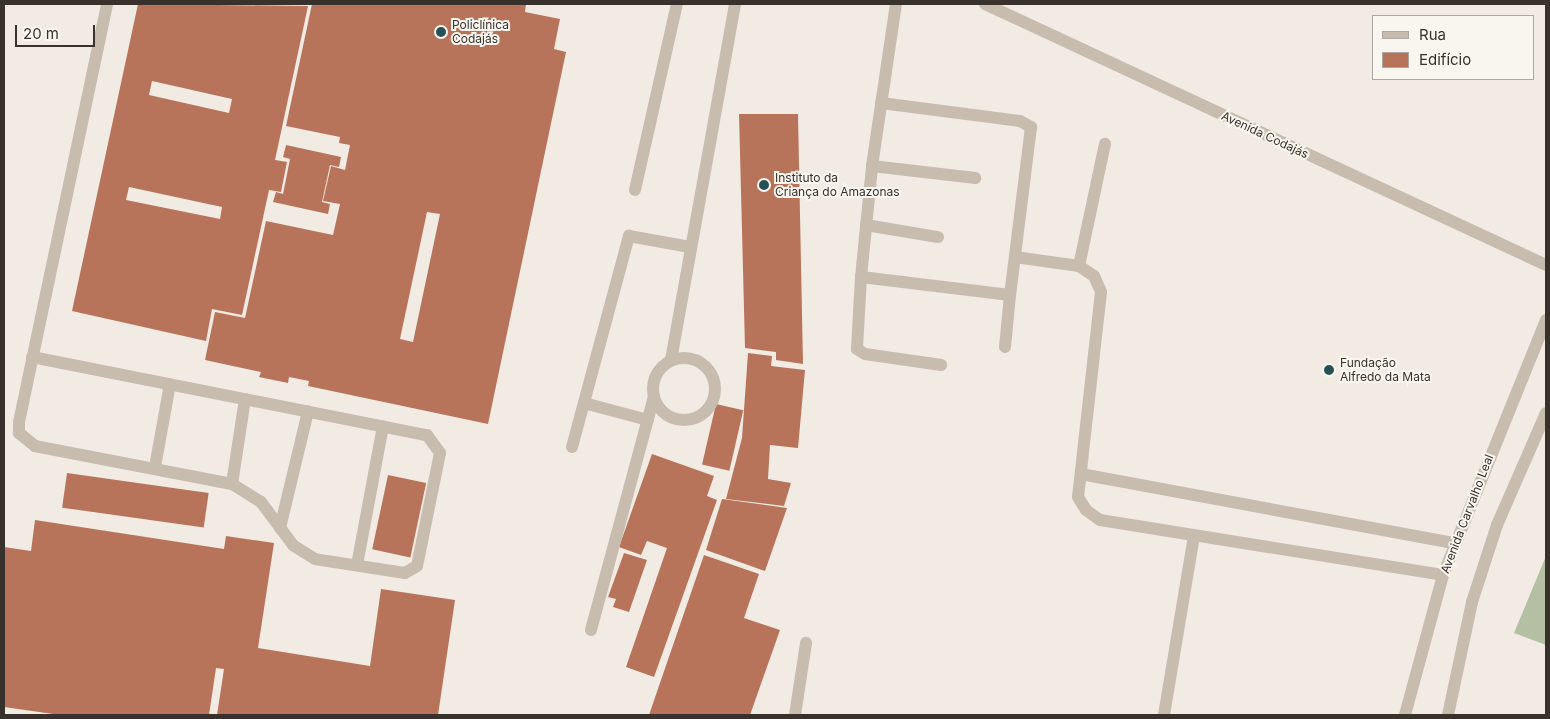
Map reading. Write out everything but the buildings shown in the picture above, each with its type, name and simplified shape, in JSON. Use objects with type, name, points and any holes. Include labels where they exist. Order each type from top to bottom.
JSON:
[{"type":"street","points":[[32,357],[426,435],[438,446],[426,529],[417,566],[405,573],[315,559],[293,545],[261,502],[232,484],[25,442],[19,422],[32,357],[106,4]]},
{"type":"street","points":[[636,190],[677,4]]},
{"type":"street","points":[[591,630],[648,420],[654,396],[656,375],[672,360],[690,247],[735,4]]},
{"type":"street","points":[[896,4],[872,166],[861,277],[857,348],[866,354],[940,365]]},
{"type":"street","name":"Avenida Codajás","points":[[985,4],[998,7],[1546,265]]},
{"type":"street","points":[[881,103],[1020,121],[1031,127],[1005,347]]},
{"type":"street","points":[[1079,266],[1105,144]]},
{"type":"street","points":[[872,166],[975,178]]},
{"type":"street","points":[[866,225],[938,237]]},
{"type":"street","points":[[572,447],[629,236],[690,247]]},
{"type":"street","points":[[1015,257],[1079,266],[1094,276],[1101,292],[1078,497],[1100,520],[1443,576]]},
{"type":"street","points":[[861,277],[1010,295]]},
{"type":"street","name":"Avenida Carvalho Leal","points":[[1405,715],[1443,576],[1546,320]]},
{"type":"street","points":[[654,396],[666,414],[676,419],[697,418],[712,403],[716,392],[710,372],[693,359],[672,360]]},
{"type":"street","points":[[155,467],[170,384]]},
{"type":"street","points":[[232,484],[245,399]]},
{"type":"street","points":[[584,403],[648,420]]},
{"type":"street","points":[[280,528],[308,412]]},
{"type":"street","points":[[1448,715],[1472,602],[1497,525],[1546,413]]},
{"type":"street","points":[[356,565],[383,426]]},
{"type":"street","points":[[1081,474],[1455,543]]},
{"type":"street","points":[[1164,715],[1194,535]]},
{"type":"street","points":[[796,715],[806,643]]},
{"type":"green space","points":[[1546,556],[1546,645],[1514,633]]},
{"type":"place","name":"Policlínica Codajás","points":[[441,32]]},
{"type":"place","name":"Instituto da Criança do Amazonas","points":[[764,185]]},
{"type":"place","name":"Fundação Alfredo da Mata","points":[[1329,370]]}]
